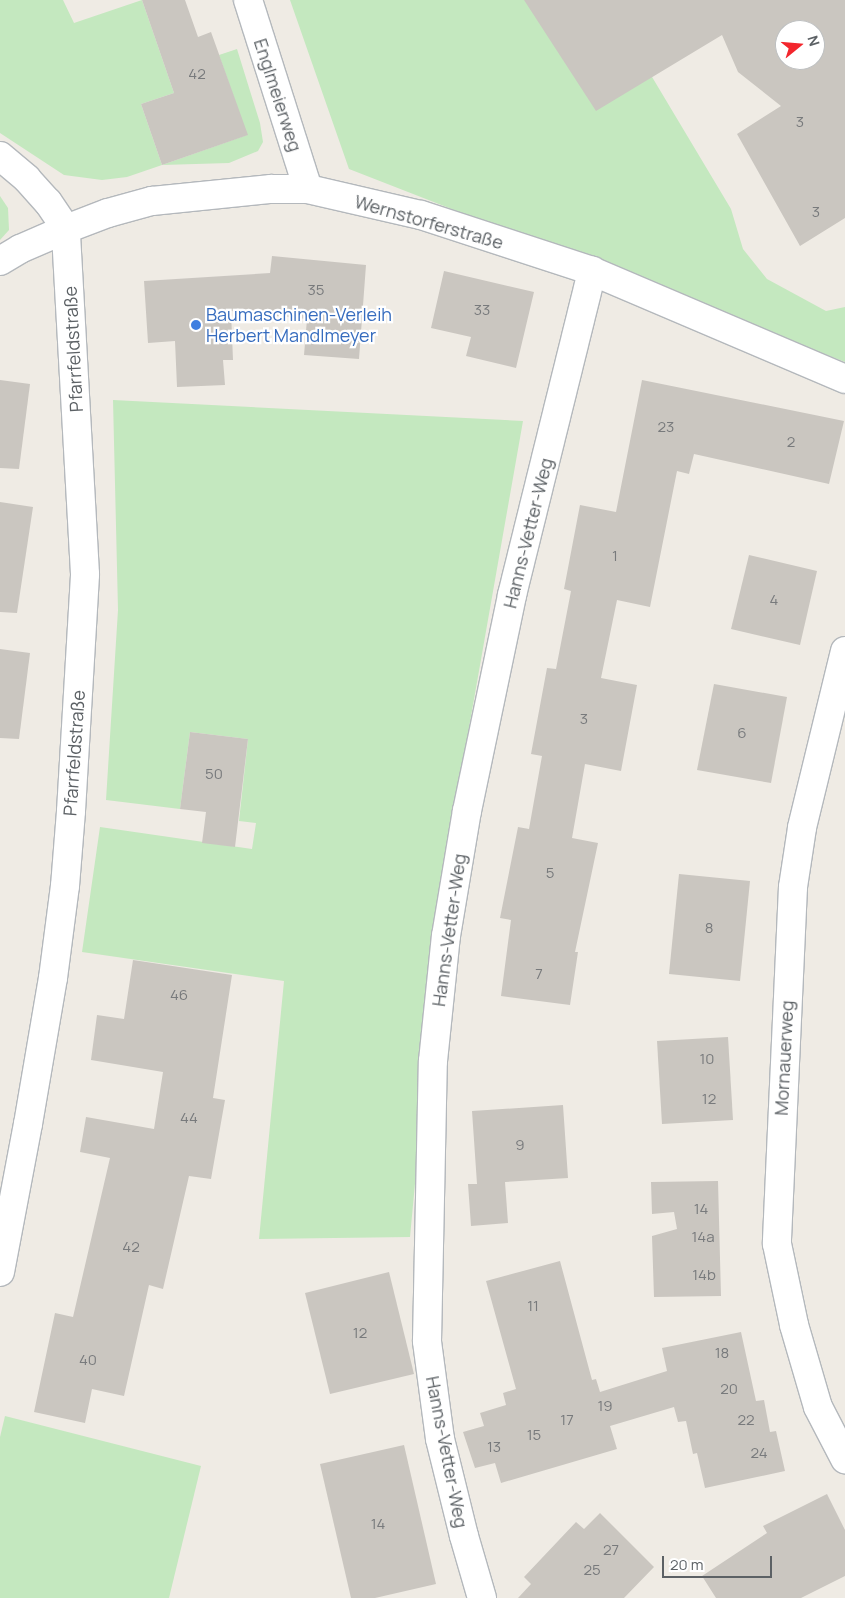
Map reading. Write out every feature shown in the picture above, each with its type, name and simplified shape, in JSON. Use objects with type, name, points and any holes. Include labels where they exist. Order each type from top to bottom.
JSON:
[{"type":"street","name":"Englmeierweg","points":[[248,0],[308,189]]},
{"type":"street","points":[[0,156],[48,202],[66,229]]},
{"type":"street","name":"Wernstorferstraße","points":[[0,260],[66,229],[108,213],[152,201],[270,189],[308,189],[421,216],[592,271],[845,380]]},
{"type":"street","name":"Pfarrfeldstraße","points":[[0,1272],[51,987],[65,886],[71,811],[85,574],[66,229]]},
{"type":"street","name":"Hanns-Vetter-Weg","points":[[482,1598],[464,1536],[440,1438],[426,1341],[434,1060],[446,936],[466,811],[512,595],[592,271]]},
{"type":"street","name":"Mornauerweg","points":[[845,651],[804,820],[792,887],[777,1244],[794,1325],[818,1407],[845,1459]]},
{"type":"green space","points":[[0,0],[63,0],[74,23],[142,0],[174,93],[141,104],[162,165],[127,177],[102,180],[64,175],[0,133]]},
{"type":"green space","points":[[290,0],[606,0],[731,209],[743,249],[767,279],[826,311],[845,307],[845,362],[349,169]]},
{"type":"green space","points":[[237,49],[260,123],[263,142],[258,151],[229,163],[162,165],[247,135],[219,55]]},
{"type":"green space","points":[[0,196],[8,208],[9,230],[0,240]]},
{"type":"green space","points":[[113,400],[523,421],[445,864],[410,1237],[259,1239],[284,981],[82,952],[100,827],[252,849],[256,823],[239,821],[248,739],[190,732],[180,809],[106,800],[118,610]]},
{"type":"green space","points":[[5,1416],[201,1466],[169,1598],[0,1598],[0,1437]]},
{"type":"building","points":[[142,0],[185,0],[198,37],[211,32],[248,135],[162,165],[141,104],[174,93]]},
{"type":"building","points":[[524,0],[845,0],[845,218],[800,246],[737,134],[781,106],[738,72],[722,35],[596,111]]},
{"type":"building","points":[[272,256],[366,265],[359,359],[304,355],[307,319],[231,311],[233,360],[223,360],[225,385],[177,387],[175,341],[148,343],[144,281],[270,273]]},
{"type":"building","points":[[444,271],[534,292],[516,368],[466,356],[471,337],[431,328]]},
{"type":"building","points":[[0,380],[30,384],[19,469],[0,468]]},
{"type":"building","points":[[642,380],[844,421],[829,484],[694,454],[689,474],[677,471],[650,607],[617,600],[601,678],[637,685],[621,771],[585,764],[572,838],[598,843],[575,952],[578,952],[570,1005],[501,996],[511,920],[500,918],[518,827],[529,829],[542,756],[531,754],[547,668],[556,669],[571,591],[564,589],[580,505],[616,512]]},
{"type":"building","points":[[0,502],[33,507],[17,613],[0,612]]},
{"type":"building","points":[[749,555],[817,571],[800,645],[731,629]]},
{"type":"building","points":[[0,649],[30,653],[19,739],[0,738]]},
{"type":"building","points":[[714,684],[787,697],[771,783],[697,770]]},
{"type":"building","points":[[190,732],[248,739],[235,847],[202,843],[206,812],[180,809]]},
{"type":"building","points":[[679,874],[750,881],[740,981],[669,974]]},
{"type":"building","points":[[133,960],[232,975],[213,1098],[225,1100],[211,1179],[189,1176],[163,1289],[149,1285],[124,1396],[92,1389],[85,1423],[34,1412],[55,1313],[73,1317],[110,1158],[80,1152],[86,1117],[154,1129],[163,1072],[91,1060],[97,1015],[124,1019]]},
{"type":"building","points":[[728,1037],[733,1120],[662,1124],[657,1041]]},
{"type":"building","points":[[563,1105],[568,1178],[505,1182],[508,1223],[471,1226],[468,1184],[477,1184],[472,1111]]},
{"type":"building","points":[[718,1181],[721,1296],[654,1297],[652,1236],[677,1229],[674,1212],[652,1214],[651,1182]]},
{"type":"building","points":[[560,1261],[592,1380],[596,1379],[600,1392],[667,1371],[662,1348],[741,1332],[756,1401],[764,1400],[770,1432],[776,1431],[785,1471],[705,1488],[697,1453],[693,1454],[686,1421],[678,1422],[674,1407],[610,1426],[617,1449],[501,1483],[495,1463],[475,1468],[463,1432],[484,1426],[480,1413],[506,1405],[503,1393],[516,1389],[486,1281]]},
{"type":"building","points":[[389,1272],[414,1374],[330,1394],[305,1293]]},
{"type":"building","points":[[404,1445],[436,1584],[375,1598],[351,1598],[320,1464]]},
{"type":"building","points":[[827,1494],[845,1530],[845,1576],[801,1598],[716,1598],[702,1576],[767,1533],[763,1526]]},
{"type":"building","points":[[600,1513],[654,1567],[624,1598],[518,1598],[531,1584],[524,1577],[576,1522],[584,1529]]},
{"type":"place","name":"Baumaschinen-Verleih Herbert Mandlmeyer","points":[[196,325]]}]
